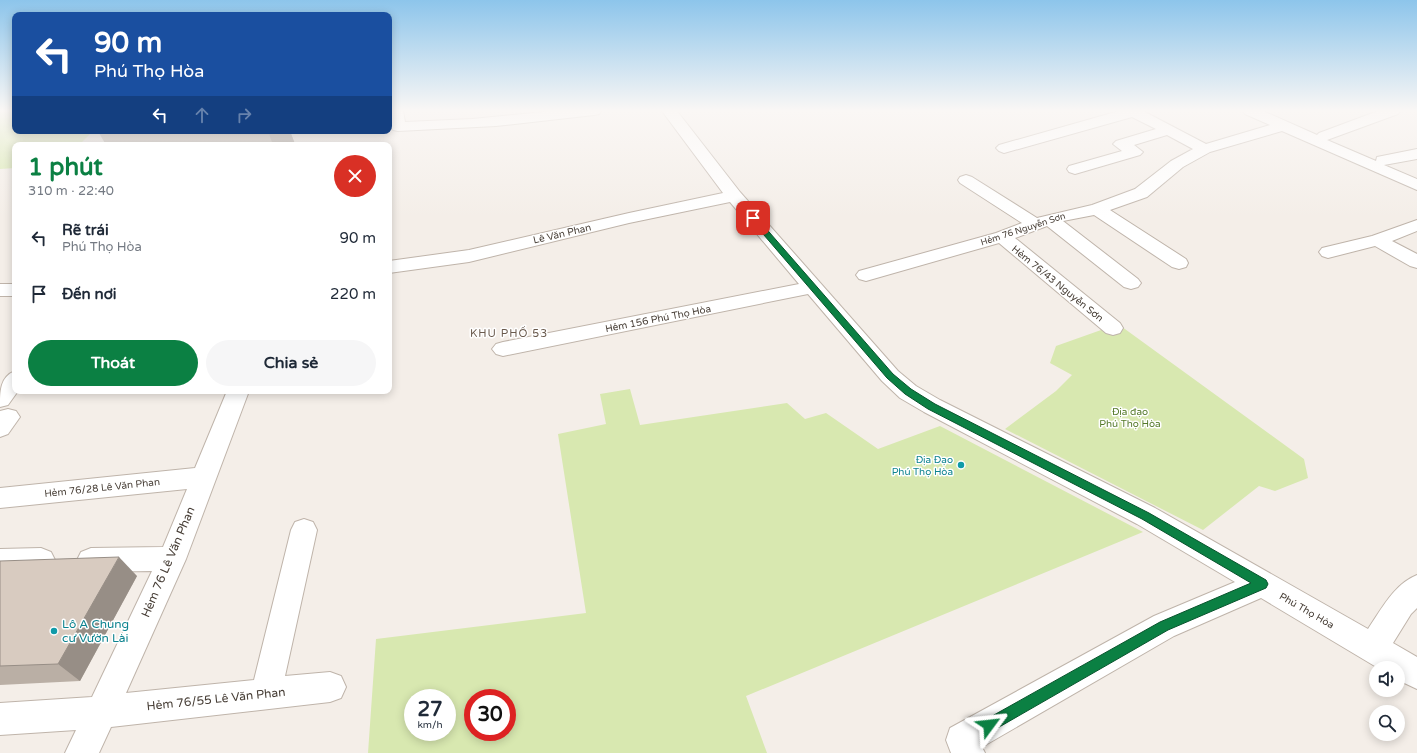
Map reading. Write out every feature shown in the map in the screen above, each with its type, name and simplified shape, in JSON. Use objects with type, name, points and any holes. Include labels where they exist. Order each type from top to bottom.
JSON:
[{"type":"street","name":"Phú Thọ Hòa","points":[[696,146],[734,196],[890,376],[916,397],[1115,500],[1417,674]]},
{"type":"street","points":[[1004,148],[1011,146]]},
{"type":"street","points":[[1075,168],[1135,152],[1125,146]]},
{"type":"street","points":[[1201,146],[1206,149]]},
{"type":"street","name":"Hẻm 76 Nguyễn Sơn","points":[[866,275],[1002,237],[1042,222],[1097,209],[1141,193],[1177,164],[1206,149],[1215,146]]},
{"type":"street","points":[[1328,146],[1417,185]]},
{"type":"street","points":[[1349,146],[1417,175]]},
{"type":"street","points":[[1382,160],[1417,154]]},
{"type":"street","points":[[966,180],[1042,222],[1131,283]]},
{"type":"street","name":"Lê Văn Phan","points":[[392,268],[469,256],[629,218],[734,196]]},
{"type":"street","points":[[1097,209],[1179,263]]},
{"type":"street","points":[[1328,252],[1378,240],[1417,225]]},
{"type":"street","name":"Hẻm 76/43 Nguyễn Sơn","points":[[1002,237],[1114,328]]},
{"type":"street","points":[[1378,240],[1417,262]]},
{"type":"street","name":"Hẻm 156 Phú Thọ Hòa","points":[[503,349],[813,287]]},
{"type":"street","points":[[0,290],[12,290]]},
{"type":"street","points":[[3,415],[12,388]]},
{"type":"street","name":"Hẻm 76 Lê Văn Phan","points":[[82,753],[172,558],[237,394]]},
{"type":"street","name":"Hẻm 76/28 Lê Văn Phan","points":[[0,498],[204,477]]},
{"type":"street","points":[[266,693],[304,530]]},
{"type":"street","points":[[0,561],[172,558]]},
{"type":"street","points":[[968,753],[962,740],[1164,626],[1262,584]]},
{"type":"street","points":[[1372,648],[1401,605],[1417,588]]},
{"type":"street","name":"Hẻm 76/55 Lê Văn Phan","points":[[0,718],[101,712],[330,687]]},
{"type":"green space","points":[[0,146],[12,146],[12,168],[0,169]]},
{"type":"green space","name":"Địa đạo Phú Thọ Hòa","points":[[1118,324],[1304,459],[1308,478],[1275,491],[1259,486],[1203,530],[1005,429],[1056,391],[1072,375],[1050,363],[1056,346]]},
{"type":"green space","points":[[630,389],[640,425],[787,403],[805,419],[826,413],[878,449],[940,426],[1143,532],[746,696],[767,753],[368,753],[376,639],[586,613],[558,434],[606,424],[600,394]]},
{"type":"building","name":"Lô A Chung cư Vườn Lài","points":[[119,557],[58,664],[0,666],[0,561]]},
{"type":"place","name":"Địa Đạo Phú Thọ Hòa","points":[[961,465]]},
{"type":"place","name":"Lô A Chung cư Vườn Lài","points":[[54,631]]},
{"type":"district","name":"KHU PHỐ 53","points":[[509,333]]},
{"type":"route","points":[[753,218],[890,376],[908,392],[932,406],[1146,516],[1262,584],[1164,626],[989,725]]}]
